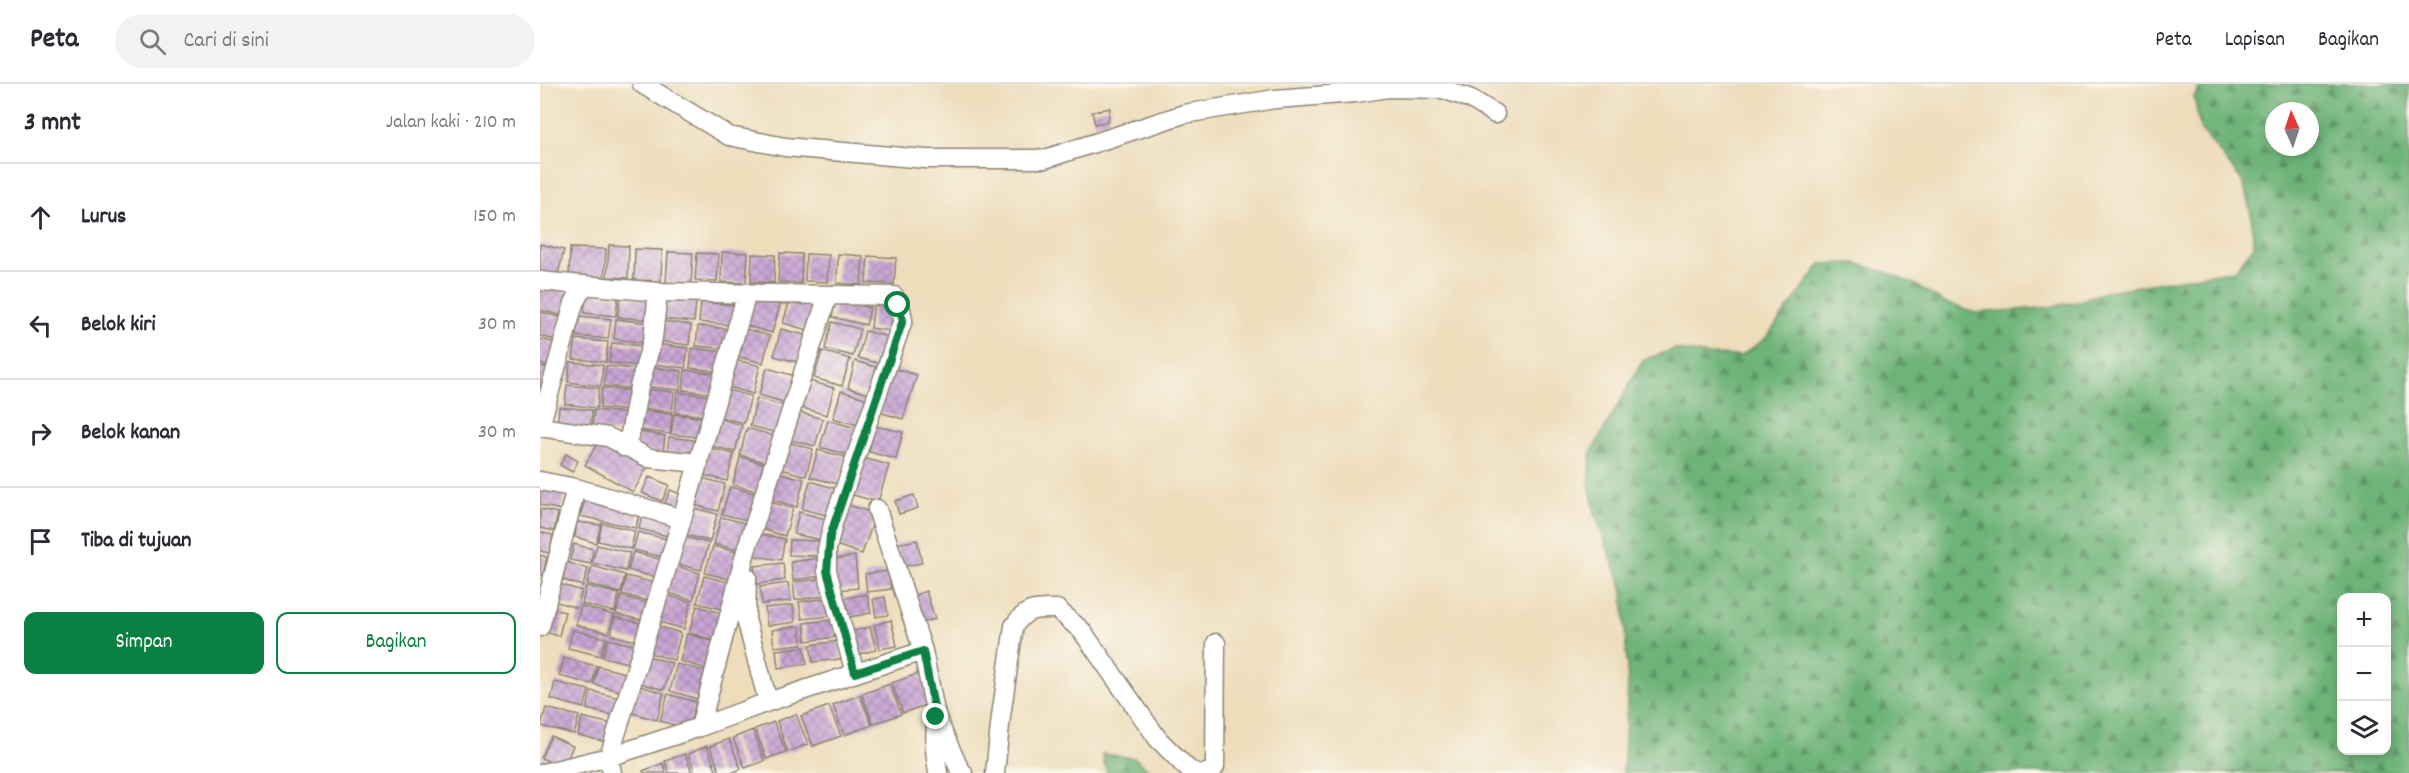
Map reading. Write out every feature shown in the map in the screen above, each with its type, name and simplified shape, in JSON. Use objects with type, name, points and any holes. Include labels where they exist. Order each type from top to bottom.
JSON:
[{"type":"street","points":[[642,84],[729,136],[785,147],[926,159],[1045,159],[1184,114],[1275,99],[1356,93],[1388,88],[1443,89],[1471,99],[1495,114]]},
{"type":"street","points":[[540,281],[583,287],[658,292],[894,296],[901,309],[903,320],[834,520],[827,549],[827,571],[855,673]]},
{"type":"street","points":[[583,287],[574,303],[540,427],[608,437],[649,458],[699,463]]},
{"type":"street","points":[[624,447],[630,434],[652,338],[658,292]]},
{"type":"street","points":[[610,765],[747,293]]},
{"type":"street","points":[[700,727],[746,551],[828,295]]},
{"type":"street","points":[[540,482],[576,488],[682,519]]},
{"type":"street","points":[[540,627],[576,488]]},
{"type":"street","points":[[877,509],[923,651],[936,717],[957,766],[963,773]]},
{"type":"street","points":[[746,551],[746,620],[768,702]]},
{"type":"street","points":[[995,773],[1014,626],[1022,615],[1033,609],[1057,609],[1082,631],[1158,739],[1189,770],[1197,773]]},
{"type":"street","points":[[1206,773],[1211,772],[1215,767],[1216,643]]},
{"type":"street","points":[[543,773],[610,765],[700,727],[768,702],[923,651]]},
{"type":"street","points":[[936,717],[935,750],[938,773]]},
{"type":"green space","points":[[2202,84],[2409,84],[2409,773],[1623,773],[1628,685],[1623,590],[1596,517],[1589,484],[1591,453],[1643,360],[1675,349],[1708,355],[1741,356],[1766,338],[1821,264],[1855,263],[1888,273],[1916,285],[1943,302],[1975,313],[2043,308],[2076,302],[2108,291],[2235,270],[2254,246],[2251,214],[2243,182],[2200,128],[2194,97]]},
{"type":"green space","points":[[1102,754],[1135,758],[1152,773],[1107,773]]},
{"type":"building","points":[[1110,108],[1108,121],[1095,124],[1092,112]]},
{"type":"building","points":[[540,244],[564,250],[557,278],[540,273]]},
{"type":"building","points":[[609,245],[629,246],[628,278],[607,277]]},
{"type":"building","points":[[570,248],[606,249],[604,279],[569,277]]},
{"type":"building","points":[[635,249],[662,250],[661,281],[634,280]]},
{"type":"building","points":[[668,252],[693,253],[691,285],[666,283]]},
{"type":"building","points":[[722,252],[748,253],[746,283],[721,282]]},
{"type":"building","points":[[697,253],[719,254],[717,281],[695,280]]},
{"type":"building","points":[[780,253],[802,254],[801,283],[778,282]]},
{"type":"building","points":[[752,254],[775,255],[774,283],[751,282]]},
{"type":"building","points":[[806,254],[829,255],[827,282],[805,281]]},
{"type":"building","points":[[838,254],[863,256],[861,285],[837,283]]},
{"type":"building","points":[[868,256],[896,258],[894,284],[866,283]]},
{"type":"building","points":[[541,286],[573,294],[568,317],[540,310]]},
{"type":"building","points":[[586,293],[618,296],[616,316],[584,313]]},
{"type":"building","points":[[791,296],[819,304],[811,331],[783,323]]},
{"type":"building","points":[[620,297],[652,300],[650,320],[618,317]]},
{"type":"building","points":[[752,298],[780,305],[772,333],[744,325]]},
{"type":"building","points":[[664,299],[696,302],[694,322],[662,319]]},
{"type":"building","points":[[836,299],[870,308],[866,325],[832,317]]},
{"type":"building","points":[[701,302],[734,305],[731,325],[699,322]]},
{"type":"building","points":[[874,302],[894,305],[890,331],[871,328]]},
{"type":"building","points":[[540,312],[567,319],[562,342],[540,336]]},
{"type":"building","points":[[578,316],[611,319],[608,339],[576,336]]},
{"type":"building","points":[[616,319],[649,323],[647,343],[614,339]]},
{"type":"building","points":[[659,321],[691,325],[689,345],[656,341]]},
{"type":"building","points":[[832,322],[860,329],[853,356],[825,349]]},
{"type":"building","points":[[698,326],[730,329],[728,349],[696,346]]},
{"type":"building","points":[[742,328],[770,336],[763,363],[735,356]]},
{"type":"building","points":[[781,329],[809,336],[801,363],[774,356]]},
{"type":"building","points":[[865,331],[893,338],[885,365],[858,358]]},
{"type":"building","points":[[540,339],[560,344],[554,367],[540,364]]},
{"type":"building","points":[[576,339],[608,342],[606,362],[573,359]]},
{"type":"building","points":[[612,343],[644,346],[642,366],[609,363]]},
{"type":"building","points":[[655,344],[688,348],[685,368],[653,364]]},
{"type":"building","points":[[692,348],[724,352],[722,372],[690,368]]},
{"type":"building","points":[[822,351],[850,359],[842,386],[814,378]]},
{"type":"building","points":[[732,359],[760,366],[753,394],[725,386]]},
{"type":"building","points":[[855,361],[883,369],[876,396],[848,388]]},
{"type":"building","points":[[570,362],[603,365],[601,386],[568,382]]},
{"type":"building","points":[[540,366],[553,369],[547,392],[540,390]]},
{"type":"building","points":[[606,366],[638,369],[636,389],[604,386]]},
{"type":"building","points":[[650,367],[682,371],[680,390],[648,387]]},
{"type":"building","points":[[767,368],[795,376],[787,403],[759,395]]},
{"type":"building","points":[[893,368],[917,375],[903,419],[879,412]]},
{"type":"building","points":[[685,370],[718,374],[715,394],[683,390]]},
{"type":"building","points":[[806,380],[834,388],[827,415],[799,407]]},
{"type":"building","points":[[567,385],[599,388],[597,408],[565,404]]},
{"type":"building","points":[[602,388],[635,391],[633,411],[600,408]]},
{"type":"building","points":[[642,389],[674,392],[672,412],[639,409]]},
{"type":"building","points":[[723,389],[751,396],[744,423],[716,416]]},
{"type":"building","points":[[841,391],[868,399],[861,426],[833,418]]},
{"type":"building","points":[[677,392],[710,396],[707,416],[675,413]]},
{"type":"building","points":[[757,398],[785,406],[778,433],[750,426]]},
{"type":"building","points":[[559,407],[592,410],[590,430],[557,427]]},
{"type":"building","points":[[594,410],[626,413],[624,433],[592,430]]},
{"type":"building","points":[[640,410],[672,414],[670,434],[638,430]]},
{"type":"building","points":[[795,411],[823,419],[815,446],[787,439]]},
{"type":"building","points":[[674,414],[706,418],[704,438],[671,434]]},
{"type":"building","points":[[714,417],[742,425],[735,452],[707,445]]},
{"type":"building","points":[[828,420],[856,428],[848,455],[820,447]]},
{"type":"building","points":[[875,426],[903,432],[896,459],[869,452]]},
{"type":"building","points":[[747,428],[775,436],[768,463],[740,455]]},
{"type":"building","points":[[633,431],[665,436],[663,453],[631,448]]},
{"type":"building","points":[[601,437],[649,464],[633,492],[585,465]]},
{"type":"building","points":[[669,437],[700,441],[698,458],[667,454]]},
{"type":"building","points":[[785,441],[813,449],[806,476],[778,468]]},
{"type":"building","points":[[706,447],[734,454],[727,481],[699,474]]},
{"type":"building","points":[[818,450],[846,457],[838,484],[810,477]]},
{"type":"building","points":[[566,454],[578,461],[572,472],[560,465]]},
{"type":"building","points":[[740,457],[768,465],[760,492],[733,485]]},
{"type":"building","points":[[863,458],[889,465],[878,502],[853,495]]},
{"type":"building","points":[[776,472],[804,479],[797,507],[769,499]]},
{"type":"building","points":[[649,477],[669,485],[662,501],[642,493]]},
{"type":"building","points":[[697,477],[725,484],[718,511],[690,504]]},
{"type":"building","points":[[810,481],[837,489],[830,516],[802,509]]},
{"type":"building","points":[[540,486],[565,492],[561,510],[540,505]]},
{"type":"building","points":[[730,487],[758,494],[750,521],[722,514]]},
{"type":"building","points":[[670,490],[683,495],[678,509],[665,503]]},
{"type":"building","points":[[914,495],[918,508],[899,514],[895,501]]},
{"type":"building","points":[[585,500],[640,510],[636,528],[580,516]]},
{"type":"building","points":[[765,501],[793,508],[785,536],[758,528]]},
{"type":"building","points":[[846,504],[876,514],[862,554],[833,544]]},
{"type":"building","points":[[690,507],[717,514],[710,541],[682,534]]},
{"type":"building","points":[[540,509],[558,513],[554,531],[540,528]]},
{"type":"building","points":[[643,511],[677,519],[672,537],[639,529]]},
{"type":"building","points":[[799,512],[826,519],[821,540],[794,534]]},
{"type":"building","points":[[721,517],[749,524],[742,551],[714,544]]},
{"type":"building","points":[[577,522],[601,525],[596,543],[575,537]]},
{"type":"building","points":[[602,523],[635,531],[631,549],[598,541]]},
{"type":"building","points":[[540,532],[553,535],[549,553],[540,551]]},
{"type":"building","points":[[638,532],[671,540],[666,558],[633,550]]},
{"type":"building","points":[[759,534],[785,539],[781,560],[755,556]]},
{"type":"building","points":[[681,536],[709,543],[701,570],[673,563]]},
{"type":"building","points":[[790,540],[819,541],[818,556],[789,555]]},
{"type":"building","points":[[917,540],[922,563],[901,567],[896,544]]},
{"type":"building","points":[[574,544],[593,549],[591,564],[570,560]]},
{"type":"building","points":[[597,545],[630,553],[626,571],[592,563]]},
{"type":"building","points":[[713,546],[740,553],[733,580],[705,573]]},
{"type":"building","points":[[633,552],[666,561],[661,579],[628,570]]},
{"type":"building","points":[[540,555],[547,557],[543,575],[540,574]]},
{"type":"building","points":[[855,556],[858,588],[837,590],[834,559]]},
{"type":"building","points":[[819,558],[822,576],[793,580],[791,562]]},
{"type":"building","points":[[566,562],[588,569],[583,586],[563,580]]},
{"type":"building","points":[[783,563],[785,580],[757,584],[754,566]]},
{"type":"building","points":[[672,565],[700,573],[693,600],[665,592]]},
{"type":"building","points":[[592,566],[625,575],[621,593],[587,584]]},
{"type":"building","points":[[888,571],[891,589],[867,592],[865,574]]},
{"type":"building","points":[[626,576],[660,584],[655,603],[622,594]]},
{"type":"building","points":[[704,576],[732,583],[725,610],[697,603]]},
{"type":"building","points":[[821,579],[823,596],[795,600],[793,582]]},
{"type":"building","points":[[788,583],[791,601],[762,604],[760,587]]},
{"type":"building","points":[[559,584],[582,591],[577,608],[554,601]]},
{"type":"building","points":[[586,586],[619,594],[615,612],[582,604]]},
{"type":"building","points":[[926,591],[935,619],[917,624],[910,597]]},
{"type":"building","points":[[663,594],[691,602],[684,629],[656,621]]},
{"type":"building","points":[[867,594],[871,613],[845,618],[841,599]]},
{"type":"building","points":[[621,596],[654,605],[650,622],[616,614]]},
{"type":"building","points":[[885,597],[888,615],[876,617],[873,599]]},
{"type":"building","points":[[828,598],[830,616],[802,619],[799,602]]},
{"type":"building","points":[[793,605],[795,622],[767,626],[765,608]]},
{"type":"building","points":[[581,606],[614,615],[609,633],[576,625]]},
{"type":"building","points":[[697,606],[724,614],[717,641],[689,633]]},
{"type":"building","points":[[547,608],[565,612],[559,636],[541,631]]},
{"type":"building","points":[[615,617],[648,625],[644,643],[611,635]]},
{"type":"building","points":[[832,620],[835,637],[806,641],[804,623]]},
{"type":"building","points":[[891,620],[897,646],[880,649],[874,625]]},
{"type":"building","points":[[654,625],[681,633],[674,660],[646,652]]},
{"type":"building","points":[[800,626],[802,644],[774,647],[772,630]]},
{"type":"building","points":[[870,627],[876,650],[858,654],[852,631]]},
{"type":"building","points":[[573,630],[606,638],[601,656],[568,648]]},
{"type":"building","points":[[687,634],[715,642],[707,669],[680,661]]},
{"type":"building","points":[[608,639],[641,647],[636,665],[603,657]]},
{"type":"building","points":[[839,641],[841,659],[813,662],[810,645]]},
{"type":"building","points":[[804,647],[807,664],[778,668],[776,650]]},
{"type":"building","points":[[644,655],[672,663],[664,690],[636,682]]},
{"type":"building","points":[[564,658],[597,666],[592,684],[559,676]]},
{"type":"building","points":[[677,664],[705,671],[698,699],[670,691]]},
{"type":"building","points":[[598,666],[632,675],[627,693],[594,684]]},
{"type":"building","points":[[920,673],[931,703],[903,713],[892,683]]},
{"type":"building","points":[[555,682],[589,690],[584,708],[551,699]]},
{"type":"building","points":[[890,684],[901,714],[873,724],[862,694]]},
{"type":"building","points":[[636,685],[664,693],[657,720],[629,712]]},
{"type":"building","points":[[591,691],[624,699],[620,717],[587,709]]},
{"type":"building","points":[[668,694],[696,702],[688,729],[660,721]]},
{"type":"building","points":[[860,695],[872,725],[844,735],[833,705]]},
{"type":"building","points":[[829,706],[841,736],[813,746],[801,716]]},
{"type":"building","points":[[546,708],[579,716],[574,734],[541,726]]},
{"type":"building","points":[[796,714],[808,744],[788,752],[777,721]]},
{"type":"building","points":[[582,717],[616,725],[611,743],[578,735]]},
{"type":"building","points":[[774,722],[786,752],[766,759],[755,729]]},
{"type":"building","points":[[753,730],[764,761],[745,768],[733,738]]},
{"type":"building","points":[[551,736],[573,746],[563,768],[541,758]]},
{"type":"building","points":[[729,739],[741,769],[731,773],[720,773],[710,746]]},
{"type":"building","points":[[707,746],[717,773],[695,773],[688,754]]},
{"type":"building","points":[[685,754],[692,773],[669,773],[665,761]]},
{"type":"building","points":[[663,763],[666,773],[644,773],[643,771]]},
{"type":"route","points":[[898,305],[903,320],[834,520],[827,549],[827,571],[855,673],[923,651],[936,717]]}]
